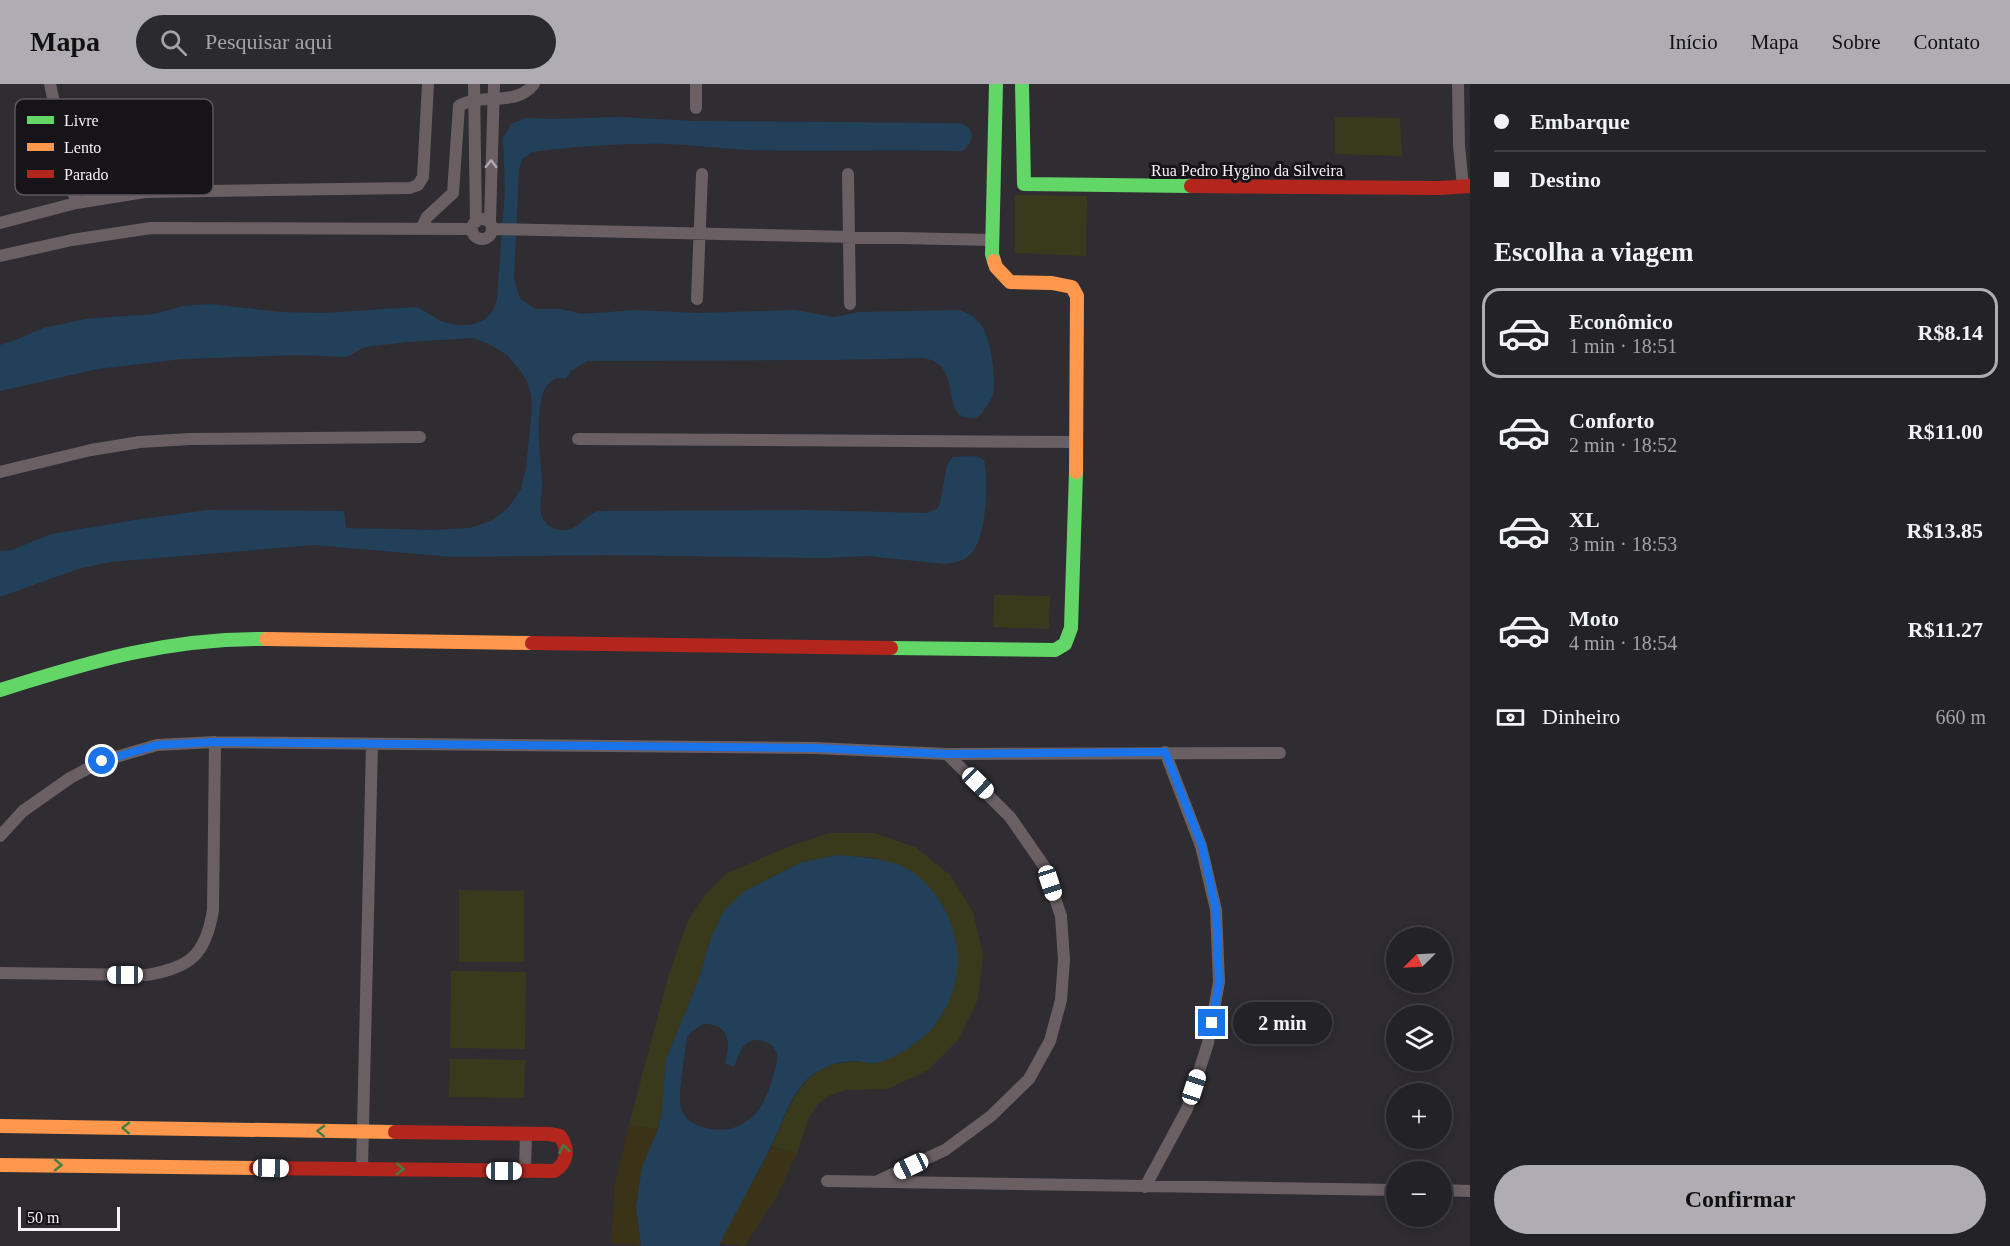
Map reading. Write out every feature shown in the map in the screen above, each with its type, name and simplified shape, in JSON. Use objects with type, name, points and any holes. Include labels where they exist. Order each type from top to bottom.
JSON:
[{"type":"street","points":[[50,84],[53,99]]},
{"type":"street","points":[[213,191],[410,188],[418,185],[423,177],[428,84]]},
{"type":"street","points":[[474,84],[474,225],[475,235],[484,238],[490,235],[493,227],[494,84]]},
{"type":"street","points":[[421,229],[428,217],[453,193],[457,108],[474,100],[511,98],[528,92],[534,84]]},
{"type":"street","points":[[696,84],[696,108]]},
{"type":"street","points":[[0,690],[81,665],[150,648],[195,642],[255,639],[1055,650],[1065,644],[1071,628],[1077,442],[1077,296],[1071,287],[1052,283],[1010,282],[996,267],[992,254],[996,84]]},
{"type":"street","name":"Rua Pedro Hygino da Silveira","points":[[1022,84],[1024,184],[1467,187]]},
{"type":"street","points":[[1458,84],[1459,145],[1467,187]]},
{"type":"street","points":[[697,299],[702,174]]},
{"type":"street","points":[[848,174],[850,304]]},
{"type":"street","points":[[74,195],[76,203]]},
{"type":"street","points":[[0,223],[76,203],[126,195]]},
{"type":"street","points":[[0,256],[72,240],[151,228],[421,229],[474,225],[484,219],[493,227],[521,230],[993,240]]},
{"type":"street","points":[[0,472],[91,450],[140,442],[190,439],[420,437]]},
{"type":"street","points":[[578,439],[1077,442]]},
{"type":"street","points":[[0,974],[146,975],[168,972],[187,961],[202,948],[210,932],[213,909],[215,742]]},
{"type":"street","points":[[0,836],[33,805],[70,778],[102,761],[157,745],[215,742],[815,748],[947,754],[1280,753]]},
{"type":"street","points":[[362,1169],[372,744]]},
{"type":"street","points":[[1145,1187],[1187,1109],[1208,1043],[1219,982],[1216,910],[1202,846],[1165,752]]},
{"type":"street","points":[[876,1182],[945,1150],[991,1116],[1029,1079],[1050,1041],[1061,1000],[1064,960],[1061,916],[1044,866],[1010,817],[947,754]]},
{"type":"street","points":[[0,1126],[560,1136],[565,1142],[566,1162],[563,1168],[554,1171],[0,1165]]},
{"type":"street","points":[[525,1171],[526,1134]]},
{"type":"street","points":[[827,1181],[1386,1190]]},
{"type":"street","points":[[1452,1190],[1470,1191]]},
{"type":"street","points":[[1452,1191],[1470,1197]]},
{"type":"green space","points":[[1335,117],[1400,118],[1402,156],[1335,154]]},
{"type":"green space","points":[[1015,195],[1087,196],[1086,256],[1015,253]]},
{"type":"green space","points":[[994,595],[1050,596],[1049,629],[993,627]]},
{"type":"green space","points":[[829,833],[874,833],[915,847],[950,875],[973,912],[983,955],[978,999],[959,1039],[928,1070],[888,1089],[845,1090],[830,1095],[818,1104],[809,1117],[797,1153],[772,1146],[796,1095],[818,1072],[833,1065],[851,1062],[874,1063],[877,858],[839,855],[802,862],[768,879],[711,938],[697,984],[666,1059],[662,1111],[658,1129],[629,1125],[669,974],[688,921],[705,895],[727,873],[788,847]]},
{"type":"green space","points":[[459,890],[524,891],[524,962],[459,962]]},
{"type":"green space","points":[[451,971],[526,972],[525,1049],[450,1048]]},
{"type":"green space","points":[[450,1059],[525,1060],[524,1098],[449,1097]]},
{"type":"sand","points":[[629,1125],[658,1129],[642,1167],[636,1207],[641,1246],[611,1243],[615,1183]]},
{"type":"sand","points":[[772,1146],[797,1153],[778,1194],[745,1246],[719,1243]]},
{"type":"water","points":[[620,117],[693,121],[954,123],[966,126],[972,136],[968,146],[962,151],[748,150],[653,144],[602,145],[533,152],[523,158],[519,169],[514,279],[520,298],[535,309],[561,309],[582,314],[635,310],[697,313],[795,310],[834,317],[859,312],[959,310],[974,318],[985,332],[992,359],[993,394],[978,417],[969,418],[960,415],[955,409],[948,379],[943,370],[936,362],[923,358],[587,361],[571,371],[566,379],[554,380],[546,388],[541,401],[539,418],[542,486],[540,508],[545,522],[554,529],[571,529],[599,511],[804,510],[927,513],[937,509],[940,504],[947,465],[953,457],[977,456],[984,460],[985,469],[984,520],[977,543],[967,557],[944,564],[868,556],[824,558],[608,555],[452,557],[315,545],[110,562],[78,569],[0,597],[0,551],[12,550],[51,534],[208,510],[344,511],[346,528],[433,530],[470,528],[491,521],[508,508],[521,489],[526,468],[532,409],[531,395],[527,381],[507,355],[473,338],[365,347],[346,357],[299,355],[182,359],[98,369],[0,391],[0,345],[43,328],[85,319],[154,314],[183,306],[211,304],[280,312],[323,313],[416,307],[450,324],[476,323],[490,315],[497,298],[505,191],[503,138],[511,124],[526,118]]},
{"type":"water","points":[[839,855],[888,862],[907,868],[914,873],[940,902],[955,937],[957,975],[952,993],[933,1028],[904,1051],[880,1062],[847,1061],[832,1065],[807,1080],[789,1106],[720,1246],[641,1246],[636,1207],[642,1167],[658,1129],[662,1111],[666,1059],[697,984],[711,938],[723,912],[743,892],[802,862]],"holes":[[[703,1024],[719,1027],[726,1036],[728,1048],[725,1063],[734,1067],[742,1048],[758,1040],[772,1045],[777,1054],[777,1063],[768,1093],[756,1113],[736,1127],[720,1130],[694,1123],[682,1111],[680,1103],[687,1038],[691,1032]]]},
{"type":"traffic: fast","points":[[994,261],[992,254],[996,84]]},
{"type":"traffic: fast","points":[[1022,84],[1024,184],[1191,186]]},
{"type":"traffic: fast","points":[[891,648],[1055,650],[1065,644],[1071,628],[1076,472]]},
{"type":"traffic: fast","points":[[0,690],[131,653],[196,642],[266,639]]},
{"type":"traffic: slow","points":[[994,261],[996,267],[1010,282],[1052,283],[1072,287],[1077,296],[1076,472]]},
{"type":"traffic: slow","points":[[266,639],[532,643]]},
{"type":"traffic: slow","points":[[0,1126],[395,1132]]},
{"type":"traffic: slow","points":[[0,1165],[256,1168]]},
{"type":"traffic: jam","points":[[1191,186],[1440,188],[1470,186]]},
{"type":"traffic: jam","points":[[532,643],[891,648]]},
{"type":"traffic: jam","points":[[256,1168],[554,1171],[559,1168],[566,1155],[560,1136],[549,1134],[395,1132]]},
{"type":"route","points":[[102,761],[157,745],[215,742],[815,748],[947,754],[1165,752],[1202,846],[1216,910],[1219,982],[1212,1023]]}]
